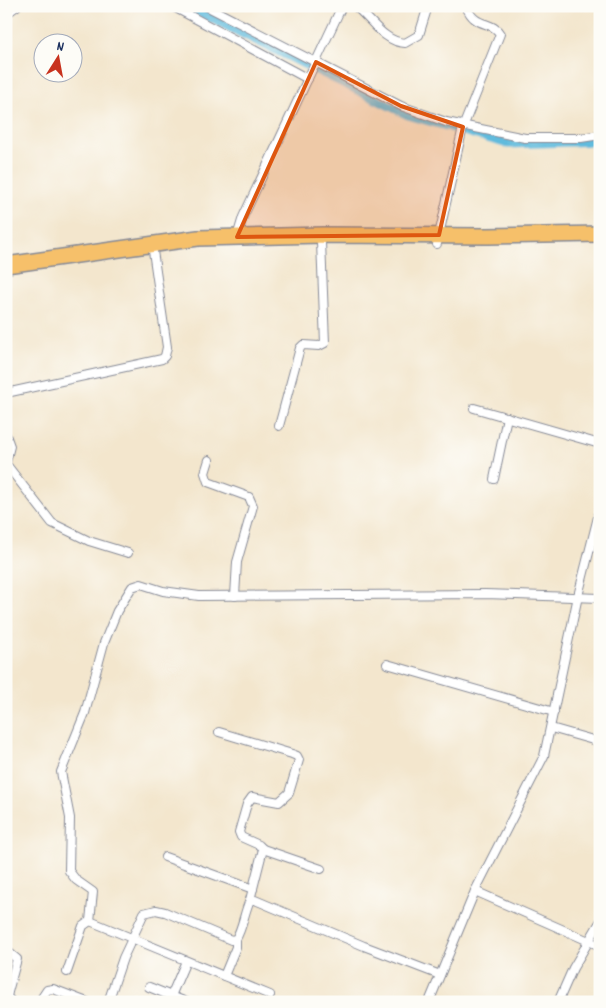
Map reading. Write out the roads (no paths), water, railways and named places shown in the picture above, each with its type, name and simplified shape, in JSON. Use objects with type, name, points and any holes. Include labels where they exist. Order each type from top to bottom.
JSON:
[{"type":"highway","points":[[6,272],[154,251],[218,245],[600,234]]},
{"type":"highway","points":[[6,265],[162,242],[237,237],[600,242]]},
{"type":"street","points":[[6,14],[17,6]]},
{"type":"street","points":[[172,6],[308,79]]},
{"type":"street","points":[[206,6],[401,106],[463,127],[525,138],[581,138],[600,135]]},
{"type":"street","points":[[237,237],[242,217],[342,6]]},
{"type":"street","points":[[356,6],[393,41],[405,43],[419,34],[428,6]]},
{"type":"street","points":[[438,240],[463,127],[500,34],[498,31],[472,19],[466,6]]},
{"type":"street","points":[[279,426],[300,348],[303,345],[319,346],[325,343],[321,242]]},
{"type":"street","points":[[6,393],[162,359],[165,356],[167,347],[154,251]]},
{"type":"street","points":[[474,408],[600,444]]},
{"type":"street","points":[[494,479],[507,418]]},
{"type":"street","points":[[6,436],[10,446],[6,463],[52,522],[89,541],[128,553]]},
{"type":"street","points":[[209,460],[205,473],[208,482],[249,497],[253,506],[236,562],[234,596]]},
{"type":"street","points":[[429,1002],[475,891],[544,756],[578,596],[600,509]]},
{"type":"street","points":[[66,972],[83,926],[90,921],[93,892],[76,880],[69,871],[70,818],[61,772],[85,713],[98,663],[117,611],[132,587],[141,584],[163,591],[192,595],[234,596],[485,594],[600,598]]},
{"type":"street","points":[[387,664],[554,712]]},
{"type":"street","points":[[551,728],[600,742]]},
{"type":"street","points":[[219,732],[297,756],[299,760],[285,798],[279,802],[272,802],[252,797],[247,804],[239,832],[241,837],[262,848],[321,869]]},
{"type":"street","points":[[224,976],[236,947],[236,939],[250,900],[262,848]]},
{"type":"street","points":[[165,857],[253,889]]},
{"type":"street","points":[[475,891],[600,946]]},
{"type":"street","points":[[250,900],[273,906],[364,946],[440,975]]},
{"type":"street","points":[[108,1002],[132,938],[144,913],[156,910],[226,939],[236,939]]},
{"type":"street","points":[[90,921],[270,995]]},
{"type":"street","points":[[558,1002],[588,941],[600,922]]},
{"type":"street","points":[[6,950],[17,959],[7,997],[12,1002]]},
{"type":"street","points":[[171,996],[186,961]]},
{"type":"street","points":[[148,988],[186,1002]]},
{"type":"street","points":[[39,1002],[48,990],[53,989],[87,1002]]},
{"type":"waterway","points":[[186,6],[408,115],[508,144],[600,141]]}]
